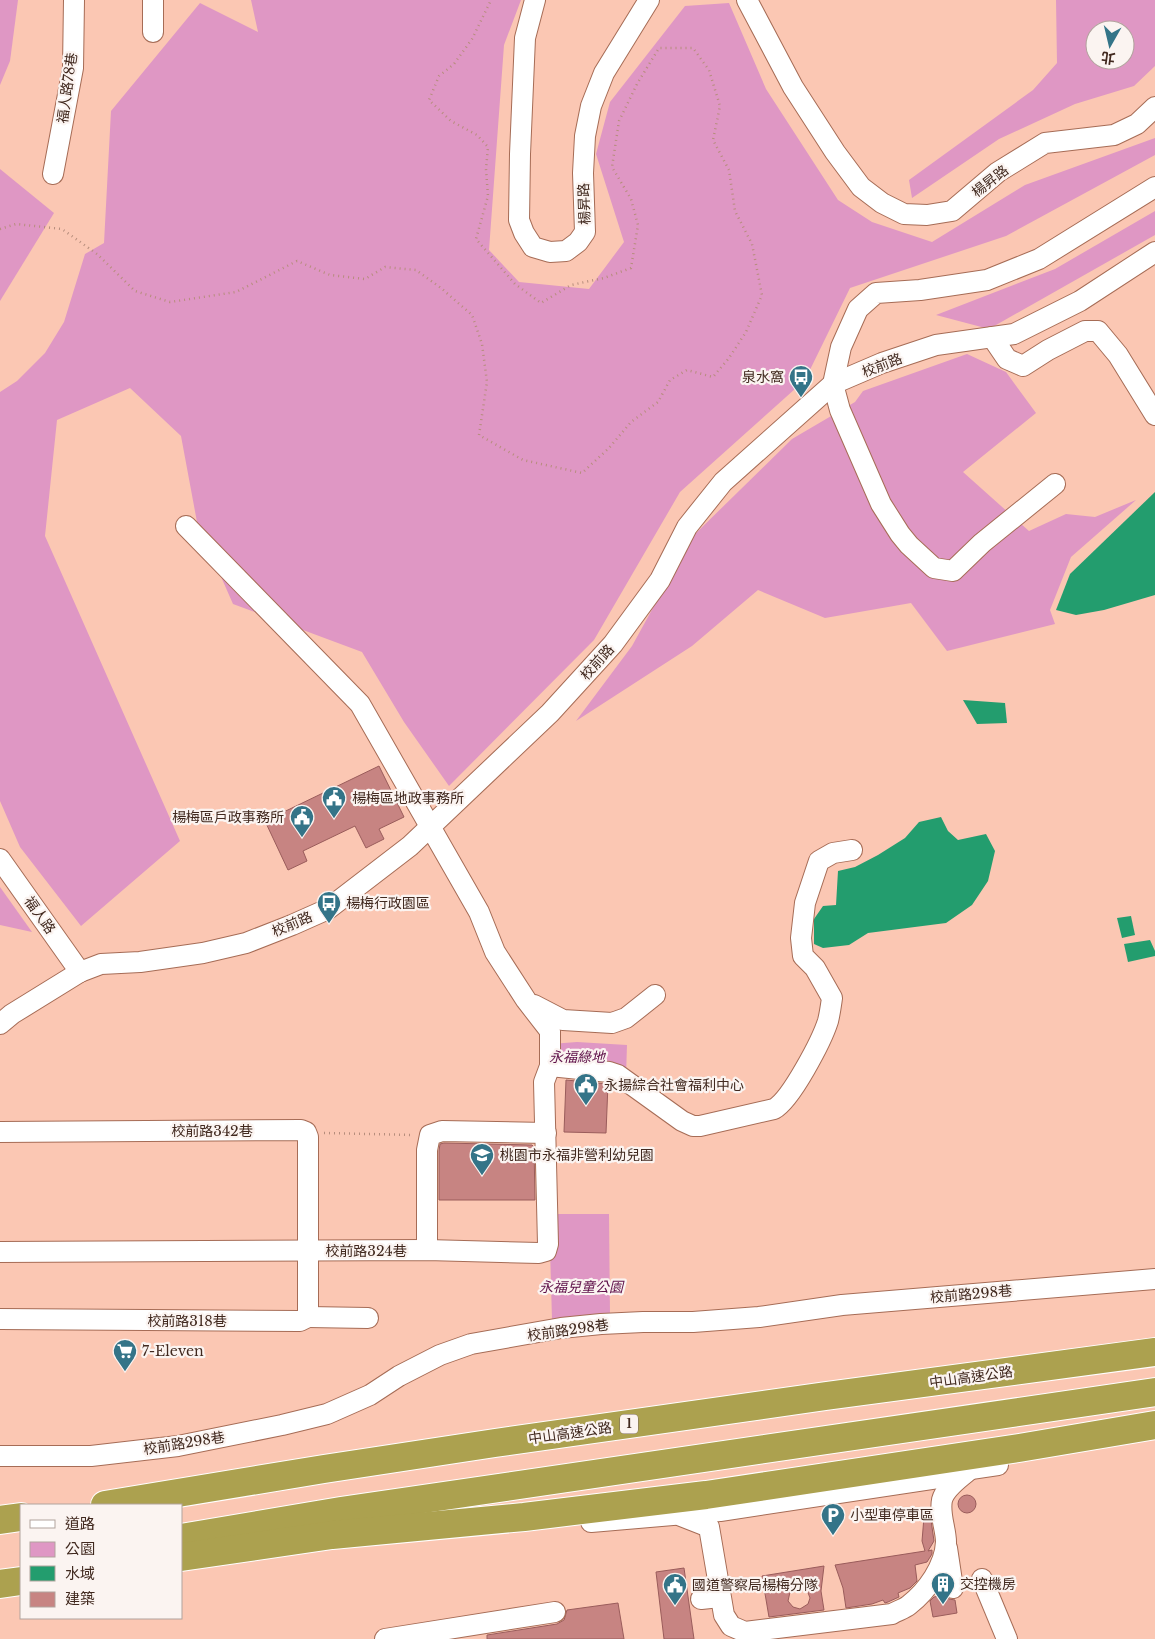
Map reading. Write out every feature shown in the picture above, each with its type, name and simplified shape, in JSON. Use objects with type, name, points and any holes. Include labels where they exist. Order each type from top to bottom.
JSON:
[{"type":"highway","name":"中山高速公路","points":[[111,1504],[495,1443],[1155,1352]]},
{"type":"highway","points":[[182,1538],[341,1510],[1155,1392]]},
{"type":"highway","points":[[182,1557],[332,1535],[524,1517],[706,1495],[1019,1448],[1151,1425]]},
{"type":"highway","points":[[0,1520],[20,1517]]},
{"type":"highway","points":[[0,1566],[20,1563]]},
{"type":"highway","points":[[0,1584],[20,1581]]},
{"type":"street","name":"福人路78巷","points":[[53,174],[73,68],[74,0]]},
{"type":"street","points":[[153,32],[154,0]]},
{"type":"street","name":"楊昇路","points":[[535,0],[525,38],[519,220],[524,233],[533,247],[550,252],[566,251],[578,242],[585,232],[583,173],[591,106],[604,73],[649,0]]},
{"type":"street","name":"楊昇路","points":[[747,0],[793,87],[835,152],[861,187],[882,204],[904,214],[927,216],[952,211],[998,172],[1045,143],[1114,135],[1137,124],[1155,107]]},
{"type":"street","points":[[1054,484],[982,544],[953,571],[934,568],[909,545],[882,504],[840,410],[833,384],[841,347],[858,308],[876,292],[920,290],[987,280],[1038,259],[1155,187]]},
{"type":"street","name":"校前路","points":[[0,1024],[12,1014],[80,972],[101,964],[140,962],[203,953],[246,943],[292,926],[328,909],[410,846],[550,713],[613,644],[660,580],[687,527],[723,482],[833,384],[882,363],[936,345],[1014,334],[1080,301],[1155,252]]},
{"type":"street","points":[[992,338],[1007,359],[1024,366],[1048,350],[1085,331],[1098,331],[1118,355],[1155,415]]},
{"type":"street","name":"校前路324巷","points":[[0,1252],[427,1250],[539,1253],[546,1251],[548,1244],[544,1082],[550,1066],[550,1031],[526,1000],[495,952],[479,912],[360,704],[186,526]]},
{"type":"street","points":[[550,1066],[609,1072],[618,1075],[682,1121],[693,1126],[774,1109],[780,1106],[806,1066],[828,1021],[832,998],[815,968],[803,956],[801,938],[805,903],[819,861],[833,853],[852,850]]},
{"type":"street","name":"福人路","points":[[0,859],[80,972]]},
{"type":"street","points":[[526,1000],[563,1020],[612,1022],[626,1018],[655,995]]},
{"type":"street","name":"校前路342巷","points":[[0,1132],[301,1130],[306,1132]]},
{"type":"street","points":[[427,1250],[427,1150],[430,1135],[442,1131],[546,1133]]},
{"type":"street","points":[[306,1132],[308,1137],[308,1317]]},
{"type":"street","name":"校前路298巷","points":[[0,1456],[90,1456],[178,1446],[282,1425],[327,1414],[370,1395],[399,1376],[440,1355],[471,1344],[561,1328],[601,1324],[693,1322],[750,1318],[842,1305],[1155,1278]]},
{"type":"street","name":"校前路318巷","points":[[0,1319],[300,1321],[308,1317],[368,1318]]},
{"type":"street","points":[[332,1535],[436,1534],[720,1511],[928,1479],[971,1469],[1098,1448],[1151,1425]]},
{"type":"street","points":[[953,1588],[942,1518],[942,1499],[951,1486],[971,1469]]},
{"type":"street","points":[[679,1515],[708,1527],[711,1598],[732,1626],[745,1632],[799,1632],[892,1614],[908,1606],[931,1582],[942,1560],[946,1543]]},
{"type":"street","points":[[982,1579],[1007,1639]]},
{"type":"street","points":[[385,1639],[555,1612]]},
{"type":"path","points":[[0,229],[16,224],[62,229],[97,254],[135,291],[170,302],[236,292],[297,261],[330,275],[365,279],[385,267],[416,270],[441,288],[472,315],[482,344],[487,382],[479,436],[523,460],[582,472],[609,448],[631,422],[658,402],[670,380],[687,370],[713,377],[729,358],[746,332],[762,295],[752,244],[735,211],[729,170],[713,140],[720,106],[708,70],[693,48],[659,48],[637,84],[619,121],[612,167],[631,199],[638,225],[631,268],[604,278],[571,285],[541,302],[515,284],[476,239],[488,196],[486,169],[488,147],[477,135],[451,121],[429,100],[439,76],[454,64],[472,39],[491,0]]},
{"type":"path","points":[[306,1132],[430,1135]]},
{"type":"green space","points":[[0,0],[18,0],[10,61],[0,85]]},
{"type":"green space","points":[[251,0],[521,0],[504,45],[489,250],[519,282],[589,289],[624,242],[596,154],[610,102],[685,6],[729,3],[766,89],[838,200],[872,222],[932,242],[1025,185],[1155,138],[1155,155],[1006,236],[850,288],[805,380],[680,492],[594,640],[449,786],[404,722],[362,652],[233,604],[197,522],[181,436],[130,388],[57,420],[45,536],[180,841],[81,926],[20,847],[0,801],[0,392],[17,381],[45,353],[64,322],[85,254],[104,243],[111,111],[200,3],[258,32]]},
{"type":"green space","points":[[1056,0],[1155,0],[1155,66],[1134,86],[1075,104],[999,139],[912,198],[909,180],[1033,90],[1057,63]]},
{"type":"green space","points":[[0,169],[54,213],[0,301]]},
{"type":"green space","points":[[1155,211],[1155,235],[989,329],[936,315],[1055,269]]},
{"type":"green space","points":[[967,354],[1006,372],[1036,413],[963,472],[1029,531],[1066,514],[1095,517],[1136,500],[1071,557],[1050,610],[1055,624],[947,651],[911,603],[825,618],[758,590],[692,646],[576,721],[632,646],[692,537],[792,439],[855,402],[863,391]]},
{"type":"green space","points":[[0,887],[32,932],[0,925]]},
{"type":"green space","name":"永福綠地","points":[[577,1042],[627,1045],[626,1076],[562,1071],[551,1044]]},
{"type":"green space","name":"永福兒童公園","points":[[549,1214],[609,1214],[610,1315],[552,1319]]},
{"type":"water","points":[[1155,492],[1155,595],[1104,610],[1076,615],[1056,610],[1070,574]]},
{"type":"water","points":[[963,700],[1005,703],[1007,723],[977,724]]},
{"type":"water","points":[[941,817],[948,831],[958,840],[986,834],[995,851],[988,881],[972,905],[946,923],[868,933],[849,945],[823,948],[814,944],[814,919],[823,906],[836,905],[838,871],[855,867],[878,855],[905,838],[919,822]]},
{"type":"water","points":[[1131,916],[1135,935],[1122,938],[1117,918]]},
{"type":"water","points":[[1150,940],[1155,956],[1128,962],[1124,944]]},
{"type":"building","name":"楊梅區地政事務所","points":[[379,766],[404,817],[379,829],[384,839],[366,848],[355,826],[303,851],[307,861],[288,870],[265,821]]},
{"type":"building","name":"永揚綜合社會福利中心","points":[[566,1080],[608,1084],[606,1133],[564,1132]]},
{"type":"building","name":"桃園市永福非營利幼兒園","points":[[440,1144],[532,1145],[534,1147],[535,1200],[439,1200],[439,1151]]},
{"type":"building","points":[[967,1495],[973,1498],[976,1504],[973,1510],[967,1513],[961,1510],[958,1504],[961,1498]]},
{"type":"building","points":[[930,1513],[934,1541],[928,1551],[932,1550],[932,1554],[927,1562],[915,1565],[917,1581],[910,1588],[898,1593],[899,1597],[888,1602],[885,1603],[883,1600],[872,1604],[846,1608],[843,1588],[835,1565],[925,1551],[922,1541],[924,1517]]},
{"type":"building","points":[[824,1566],[821,1591],[824,1610],[769,1617],[762,1576]],"holes":[[[798,1585],[807,1590],[810,1598],[808,1604],[800,1609],[793,1607],[788,1601],[790,1592]]]},
{"type":"building","name":"國道警察局楊梅分隊","points":[[684,1568],[694,1639],[664,1639],[656,1572]]},
{"type":"building","name":"交控機房","points":[[944,1595],[949,1599],[955,1600],[957,1613],[933,1617],[930,1601],[934,1597]]},
{"type":"building","points":[[618,1603],[624,1639],[487,1639],[487,1635],[557,1624],[564,1620],[567,1610]]},
{"type":"place","name":"泉水窩","points":[[801,398]]},
{"type":"place","name":"楊梅區地政事務所","points":[[334,819]]},
{"type":"place","name":"楊梅區戶政事務所","points":[[302,838]]},
{"type":"place","name":"楊梅行政園區","points":[[329,924]]},
{"type":"place","name":"永揚綜合社會福利中心","points":[[586,1106]]},
{"type":"place","name":"桃園市永福非營利幼兒園","points":[[482,1176]]},
{"type":"place","name":"7-Eleven","points":[[125,1372]]},
{"type":"place","name":"小型車停車區","points":[[833,1536]]},
{"type":"place","name":"交控機房","points":[[943,1605]]},
{"type":"place","name":"國道警察局楊梅分隊","points":[[675,1606]]}]
